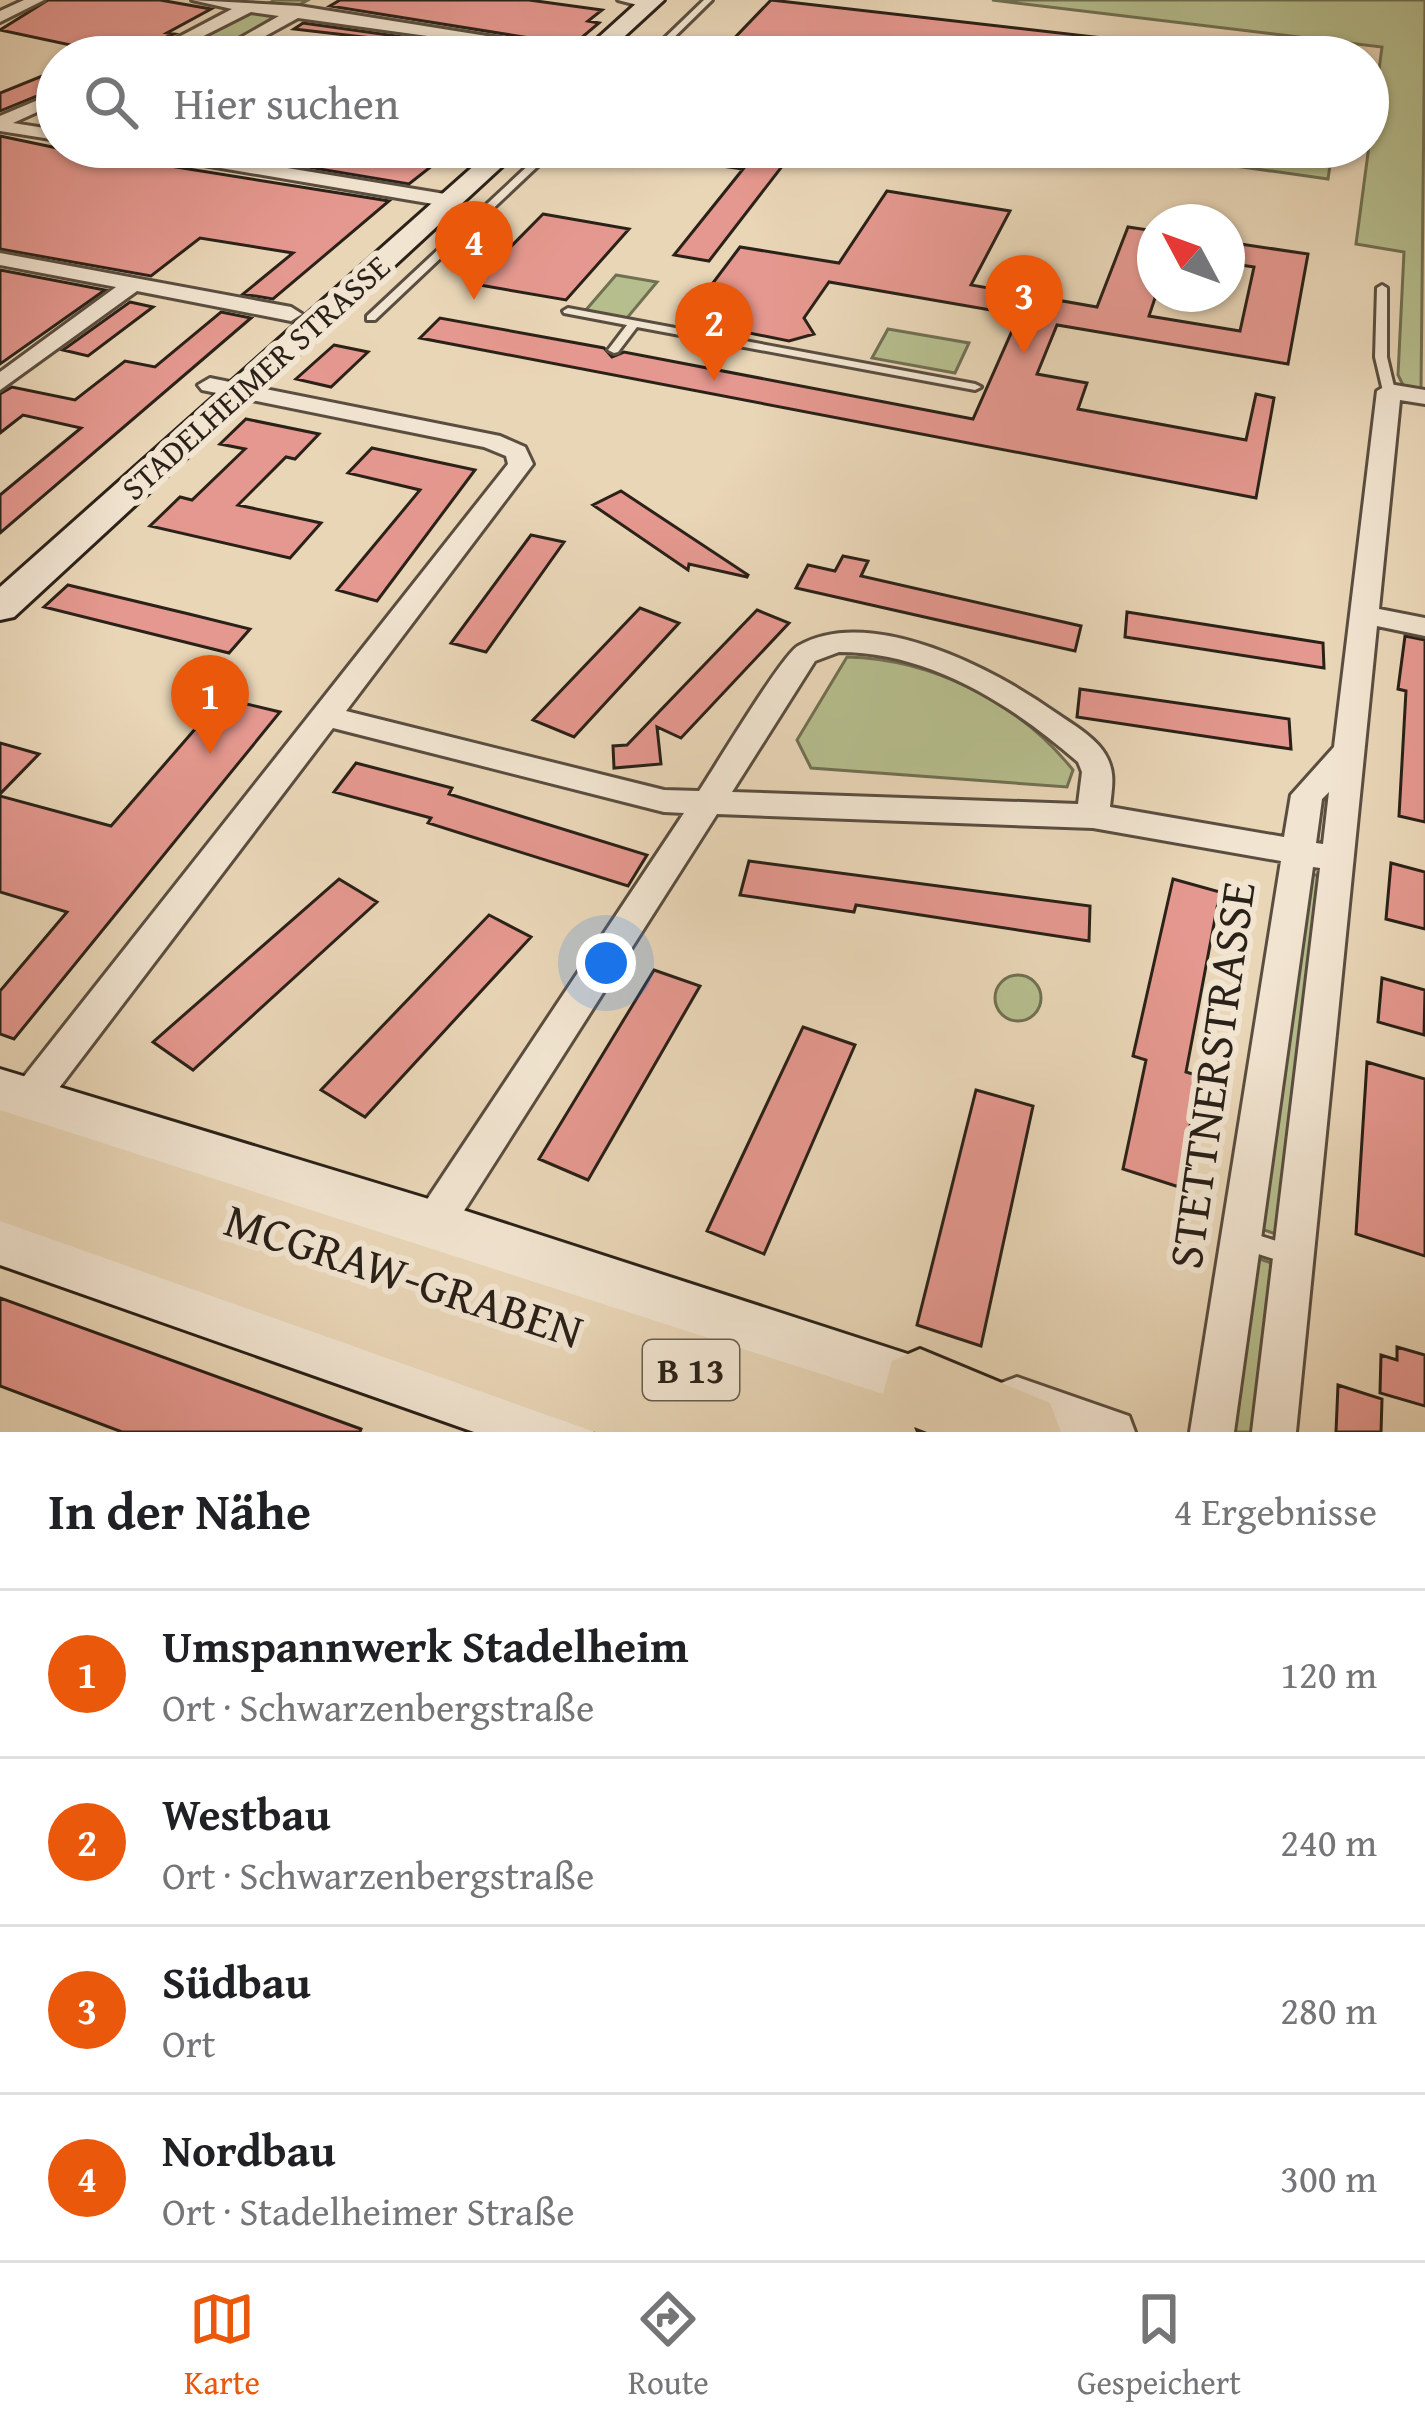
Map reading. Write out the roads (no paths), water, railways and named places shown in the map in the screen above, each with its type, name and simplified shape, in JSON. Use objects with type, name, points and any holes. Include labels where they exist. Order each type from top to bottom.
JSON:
[{"type":"highway","name":"MCGRAW-GRABEN","points":[[9,1111],[898,1410],[1021,1432]]},
{"type":"highway","name":"MCGRAW-GRABEN","points":[[0,1189],[709,1432]]},
{"type":"main road","points":[[616,36],[650,1]]},
{"type":"main road","name":"STADELHEIMER STRASSE","points":[[0,568],[225,388],[291,314],[476,168]]},
{"type":"main road","name":"STADELHEIMER STRASSE","points":[[0,608],[225,388],[438,199]]},
{"type":"main road","points":[[9,1111],[431,1226],[898,1410]]},
{"type":"main road","points":[[0,1238],[562,1432]]},
{"type":"street","points":[[0,16],[36,0]]},
{"type":"street","points":[[200,0],[255,3],[456,36]]},
{"type":"street","points":[[254,36],[317,0]]},
{"type":"street","points":[[190,36],[255,3]]},
{"type":"street","points":[[0,124],[36,107]]},
{"type":"street","points":[[0,124],[36,131]]},
{"type":"street","points":[[253,168],[438,199]]},
{"type":"street","points":[[0,259],[291,314]]},
{"type":"street","points":[[0,383],[132,285]]},
{"type":"street","points":[[9,1111],[325,716],[501,490],[520,457],[491,441],[225,388]]},
{"type":"street","points":[[1274,1432],[1389,391],[1425,397]]},
{"type":"street","points":[[1366,615],[1425,627]]},
{"type":"street","points":[[431,1226],[805,654],[829,641],[860,639],[953,668],[1067,736],[1091,756],[1098,772],[1093,817]]},
{"type":"street","points":[[325,716],[607,790],[708,802],[1093,817],[1298,848],[1338,859]]},
{"type":"street","name":"STETTNERSTRASSE","points":[[1212,1432],[1307,795],[1351,749]]},
{"type":"street","points":[[898,1410],[958,1380],[1114,1432]]},
{"type":"lane","points":[[671,36],[708,0]]},
{"type":"lane","points":[[371,318],[531,168]]},
{"type":"lane","points":[[1382,288],[1381,357],[1389,391]]},
{"type":"lane","points":[[568,311],[975,388]]},
{"type":"lane","points":[[614,350],[634,324]]},
{"type":"lane","points":[[1241,1239],[1295,1256]]},
{"type":"place","name":"Nordbau","points":[[474,300]]},
{"type":"place","name":"Südbau","points":[[1024,354]]},
{"type":"place","name":"Westbau","points":[[714,381]]},
{"type":"place","name":"Umspannwerk Stadelheim","points":[[210,754]]}]
